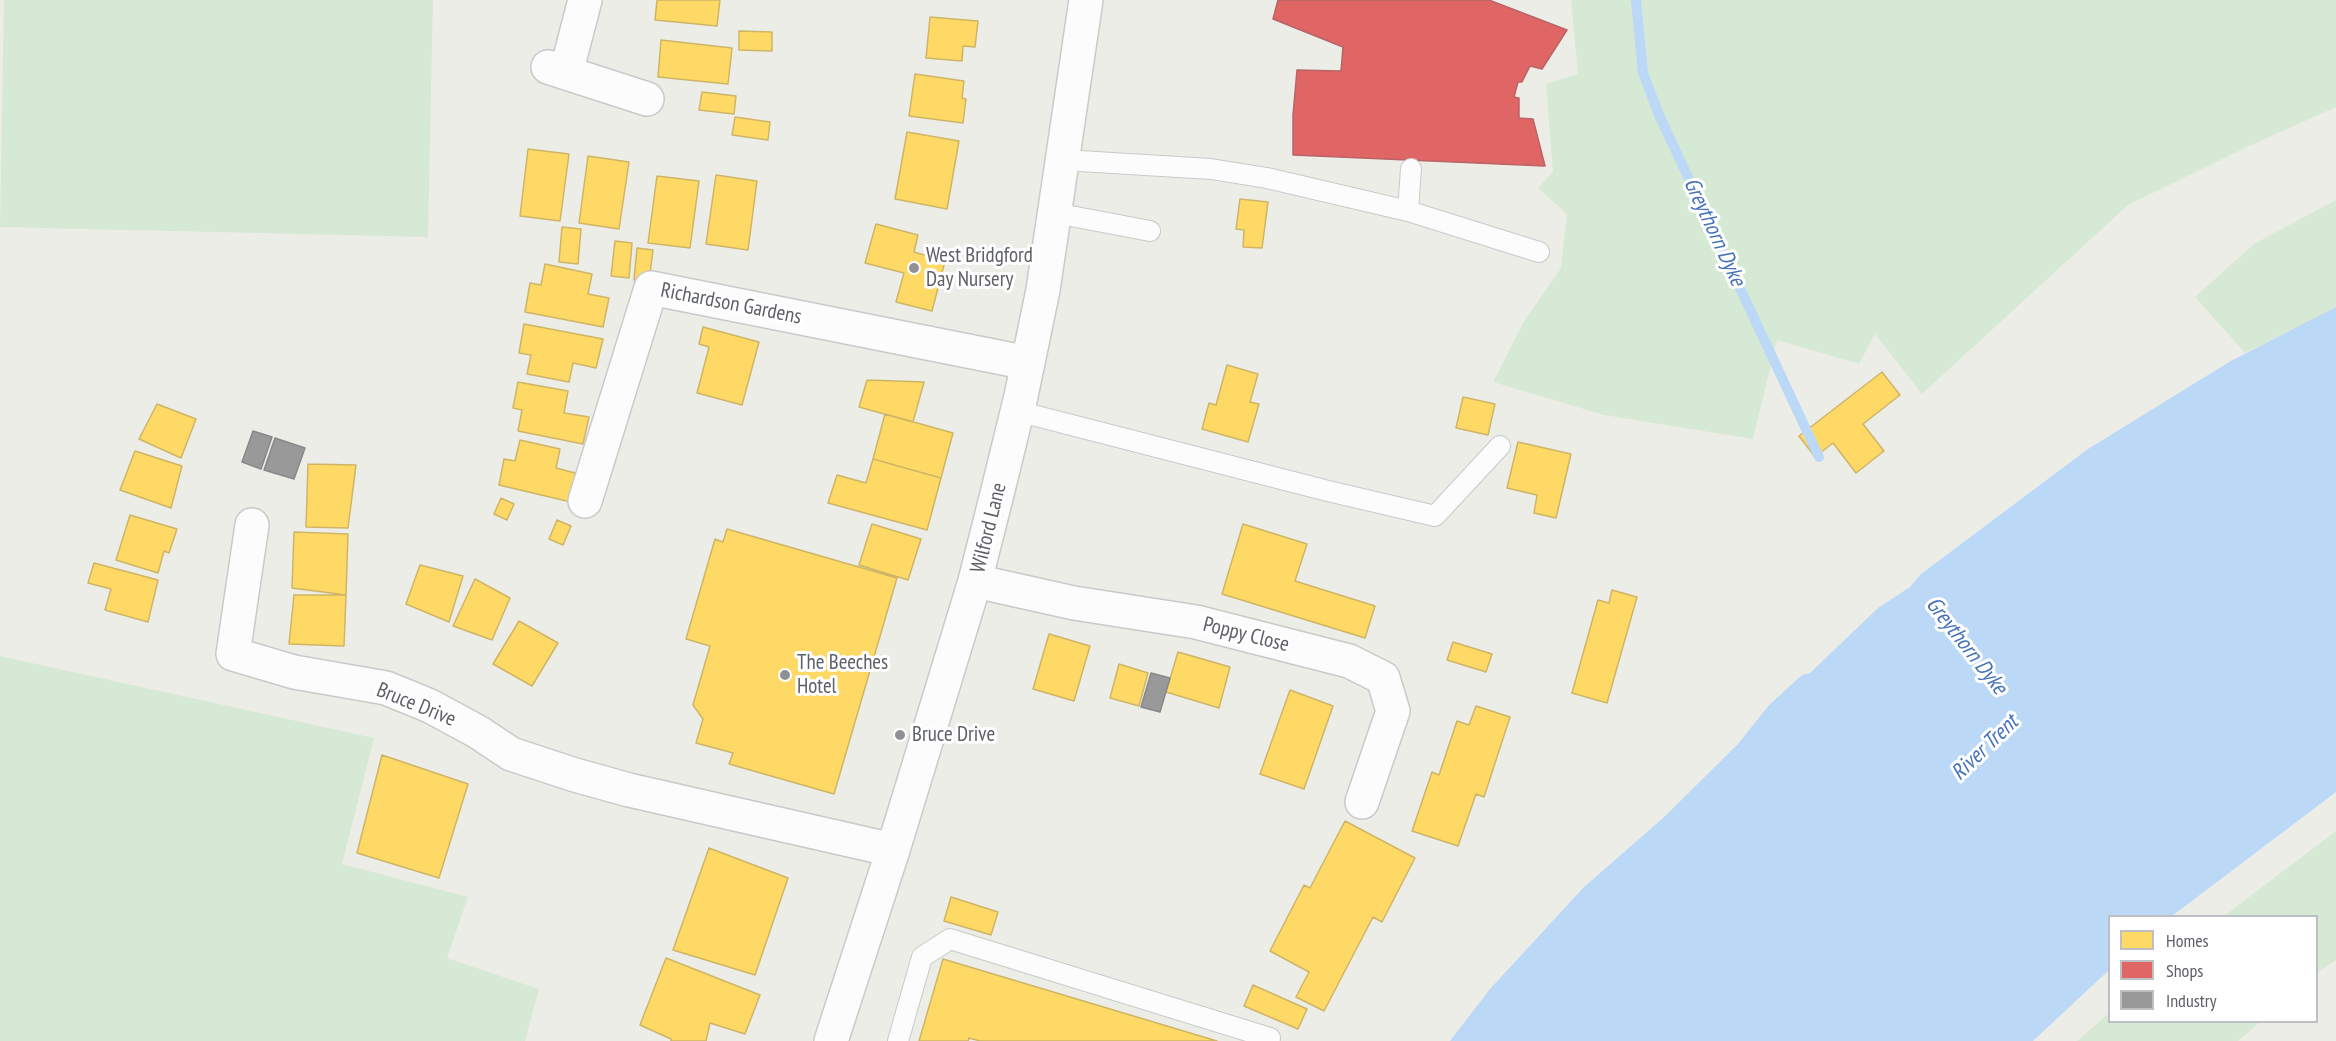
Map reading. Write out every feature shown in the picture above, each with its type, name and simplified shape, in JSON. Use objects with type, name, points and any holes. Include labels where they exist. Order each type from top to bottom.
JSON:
[{"type":"street","points":[[585,0],[557,70],[647,99]]},
{"type":"street","name":"Wilford Lane","points":[[831,1041],[893,850],[975,581],[1017,411],[1055,213],[1086,0]]},
{"type":"street","name":"Richardson Gardens","points":[[585,501],[651,288],[1028,363]]},
{"type":"street","name":"Bruce Drive","points":[[252,525],[233,654],[294,672],[386,688],[439,711],[478,732],[510,754],[575,775],[628,790],[893,850]]},
{"type":"street","name":"Poppy Close","points":[[975,581],[1074,603],[1196,622],[1349,661],[1383,678],[1393,711],[1362,802]]},
{"type":"lane","points":[[1063,160],[1211,169],[1267,178],[1408,210],[1539,252]]},
{"type":"lane","points":[[1408,210],[1411,169]]},
{"type":"lane","points":[[1055,213],[1150,231]]},
{"type":"lane","points":[[1017,411],[1328,492],[1435,516],[1500,446]]},
{"type":"lane","points":[[898,1041],[922,957],[950,939],[1270,1038],[1269,1041]]},
{"type":"green space","points":[[4,0],[433,0],[428,237],[0,227]]},
{"type":"green space","points":[[1571,0],[2336,0],[2336,107],[2128,205],[1922,394],[1875,334],[1859,364],[1777,340],[1753,439],[1604,415],[1493,382],[1524,321],[1561,268],[1567,214],[1538,188],[1553,172],[1546,84],[1578,74]]},
{"type":"green space","points":[[2336,200],[2336,308],[2245,353],[2195,297],[2254,244]]},
{"type":"green space","points":[[0,656],[374,738],[342,864],[468,897],[447,958],[539,989],[525,1041],[0,1041]]},
{"type":"green space","points":[[2336,831],[2336,960],[2318,972],[2318,915],[2225,915]]},
{"type":"green space","points":[[2108,1014],[2108,1023],[2259,1023],[2238,1041],[2077,1041]]},
{"type":"water","name":"River Trent","points":[[2336,307],[2336,792],[2173,915],[2108,915],[2108,971],[2033,1041],[1450,1041],[1490,989],[1584,887],[1662,819],[1738,744],[1769,705],[1802,675],[1810,673],[1878,608],[1910,587],[1921,574],[2088,449],[2229,362]]},
{"type":"building: Homes","points":[[657,0],[720,0],[717,26],[655,20]]},
{"type":"building: Homes","points":[[930,17],[978,21],[975,47],[963,46],[962,61],[926,58]]},
{"type":"building: Homes","points":[[739,31],[772,32],[772,51],[739,50]]},
{"type":"building: Homes","points":[[661,40],[732,48],[728,84],[658,77]]},
{"type":"building: Homes","points":[[915,74],[964,81],[962,98],[966,99],[963,123],[909,116]]},
{"type":"building: Homes","points":[[702,92],[736,96],[734,114],[699,110]]},
{"type":"building: Homes","points":[[735,117],[770,122],[768,140],[732,135]]},
{"type":"building: Homes","points":[[907,132],[959,141],[947,209],[895,199]]},
{"type":"building: Homes","points":[[528,149],[569,154],[560,221],[520,216]]},
{"type":"building: Homes","points":[[588,156],[629,162],[619,229],[579,223]]},
{"type":"building: Homes","points":[[716,175],[757,181],[748,250],[706,244]]},
{"type":"building: Homes","points":[[657,176],[699,181],[690,248],[648,243]]},
{"type":"building: Homes","points":[[1240,199],[1268,202],[1262,248],[1243,247],[1244,230],[1236,229]]},
{"type":"building: Homes","name":"West Bridgford Day Nursery","points":[[876,224],[918,235],[914,252],[945,261],[932,311],[896,302],[904,273],[865,263]]},
{"type":"building: Homes","points":[[562,227],[581,229],[578,264],[559,262]]},
{"type":"building: Homes","points":[[615,241],[632,243],[629,278],[611,276]]},
{"type":"building: Homes","points":[[637,248],[653,250],[649,282],[634,280]]},
{"type":"building: Homes","points":[[545,264],[592,274],[588,294],[609,298],[603,327],[525,312],[530,283],[541,285]]},
{"type":"building: Homes","points":[[524,324],[603,339],[596,368],[573,363],[569,382],[527,374],[531,355],[519,353]]},
{"type":"building: Homes","points":[[703,327],[759,342],[742,405],[697,393],[709,347],[699,344]]},
{"type":"building: Homes","points":[[1227,365],[1258,374],[1250,402],[1259,404],[1248,442],[1202,429],[1209,403],[1216,405]]},
{"type":"building: Homes","points":[[1882,372],[1900,395],[1863,424],[1884,451],[1856,473],[1833,443],[1815,457],[1799,436]]},
{"type":"building: Homes","points":[[867,380],[924,382],[913,422],[859,407]]},
{"type":"building: Homes","points":[[518,382],[568,391],[564,413],[589,417],[583,444],[518,431],[522,410],[513,408]]},
{"type":"building: Homes","points":[[1463,397],[1495,404],[1488,435],[1456,428]]},
{"type":"building: Homes","points":[[157,404],[196,419],[181,458],[139,439]]},
{"type":"building: Homes","points":[[885,414],[953,433],[941,478],[873,459]]},
{"type":"building: Homes","points":[[520,440],[560,449],[556,468],[583,475],[575,503],[499,485],[504,459],[515,461]]},
{"type":"building: Homes","points":[[1518,442],[1571,454],[1556,518],[1534,513],[1537,495],[1507,488]]},
{"type":"building: Homes","points":[[135,451],[182,466],[171,508],[120,490]]},
{"type":"building: Homes","points":[[873,459],[941,478],[927,530],[828,503],[837,475],[866,483]]},
{"type":"building: Homes","points":[[308,464],[356,465],[348,528],[306,527]]},
{"type":"building: Homes","points":[[501,498],[514,504],[507,520],[494,514]]},
{"type":"building: Homes","points":[[130,515],[177,529],[169,553],[164,551],[158,573],[116,560]]},
{"type":"building: Homes","points":[[557,520],[571,526],[563,545],[549,539]]},
{"type":"building: Homes","points":[[872,524],[921,539],[908,580],[859,565]]},
{"type":"building: Homes","points":[[1243,524],[1307,544],[1295,581],[1375,606],[1365,638],[1222,594]]},
{"type":"building: Homes","name":"The Beeches Hotel","points":[[727,529],[897,578],[834,794],[729,764],[733,753],[696,743],[703,719],[693,705],[710,646],[686,639],[715,539],[723,542]]},
{"type":"building: Homes","points":[[294,532],[348,534],[346,595],[292,588]]},
{"type":"building: Homes","points":[[94,563],[158,580],[148,622],[105,610],[111,589],[88,583]]},
{"type":"building: Homes","points":[[420,565],[463,576],[449,622],[406,604]]},
{"type":"building: Homes","points":[[475,579],[510,598],[492,640],[453,626]]},
{"type":"building: Homes","points":[[1612,590],[1637,597],[1607,703],[1572,693],[1598,600],[1609,603]]},
{"type":"building: Homes","points":[[294,595],[346,595],[344,646],[289,644]]},
{"type":"building: Homes","points":[[519,621],[558,643],[532,686],[493,664]]},
{"type":"building: Homes","points":[[1049,634],[1090,646],[1074,701],[1033,689]]},
{"type":"building: Homes","points":[[1453,642],[1492,654],[1486,672],[1447,660]]},
{"type":"building: Homes","points":[[1178,652],[1230,667],[1219,708],[1166,692]]},
{"type":"building: Homes","points":[[1119,664],[1148,673],[1139,706],[1110,698]]},
{"type":"building: Homes","points":[[1290,690],[1333,706],[1304,789],[1260,774]]},
{"type":"building: Homes","points":[[1476,706],[1510,717],[1484,797],[1476,794],[1458,846],[1412,831],[1432,772],[1439,775],[1457,721],[1469,725]]},
{"type":"building: Homes","points":[[382,755],[468,784],[439,878],[357,853]]},
{"type":"building: Homes","points":[[1345,821],[1415,858],[1382,922],[1373,917],[1324,1011],[1296,997],[1309,972],[1270,951],[1304,885],[1310,888]]},
{"type":"building: Homes","points":[[709,848],[788,878],[755,975],[673,950]]},
{"type":"building: Homes","points":[[951,897],[998,912],[991,935],[944,921]]},
{"type":"building: Homes","points":[[666,958],[760,995],[745,1034],[710,1023],[706,1041],[671,1041],[640,1025]]},
{"type":"building: Homes","points":[[943,959],[1217,1041],[980,1041],[969,1038],[968,1041],[919,1041]]},
{"type":"building: Homes","points":[[1253,985],[1307,1009],[1298,1029],[1244,1006]]},
{"type":"building: Shops","points":[[1278,0],[1489,0],[1567,30],[1542,69],[1530,66],[1522,82],[1518,82],[1514,97],[1519,98],[1519,118],[1533,119],[1545,166],[1293,155],[1293,115],[1297,70],[1341,71],[1343,47],[1273,19]]},
{"type":"building: Industry","points":[[253,431],[272,437],[261,469],[242,462]]},
{"type":"building: Industry","points":[[275,438],[305,448],[294,479],[264,470]]},
{"type":"building: Industry","points":[[1151,673],[1170,678],[1160,712],[1141,707]]},
{"type":"waterway","name":"Greythorn Dyke","points":[[1636,0],[1643,73],[1659,115],[1819,457]]},
{"type":"place","name":"West Bridgford Day Nursery","points":[[914,268]]},
{"type":"place","name":"The Beeches Hotel","points":[[785,675]]},
{"type":"place","name":"Bruce Drive","points":[[900,735]]}]
